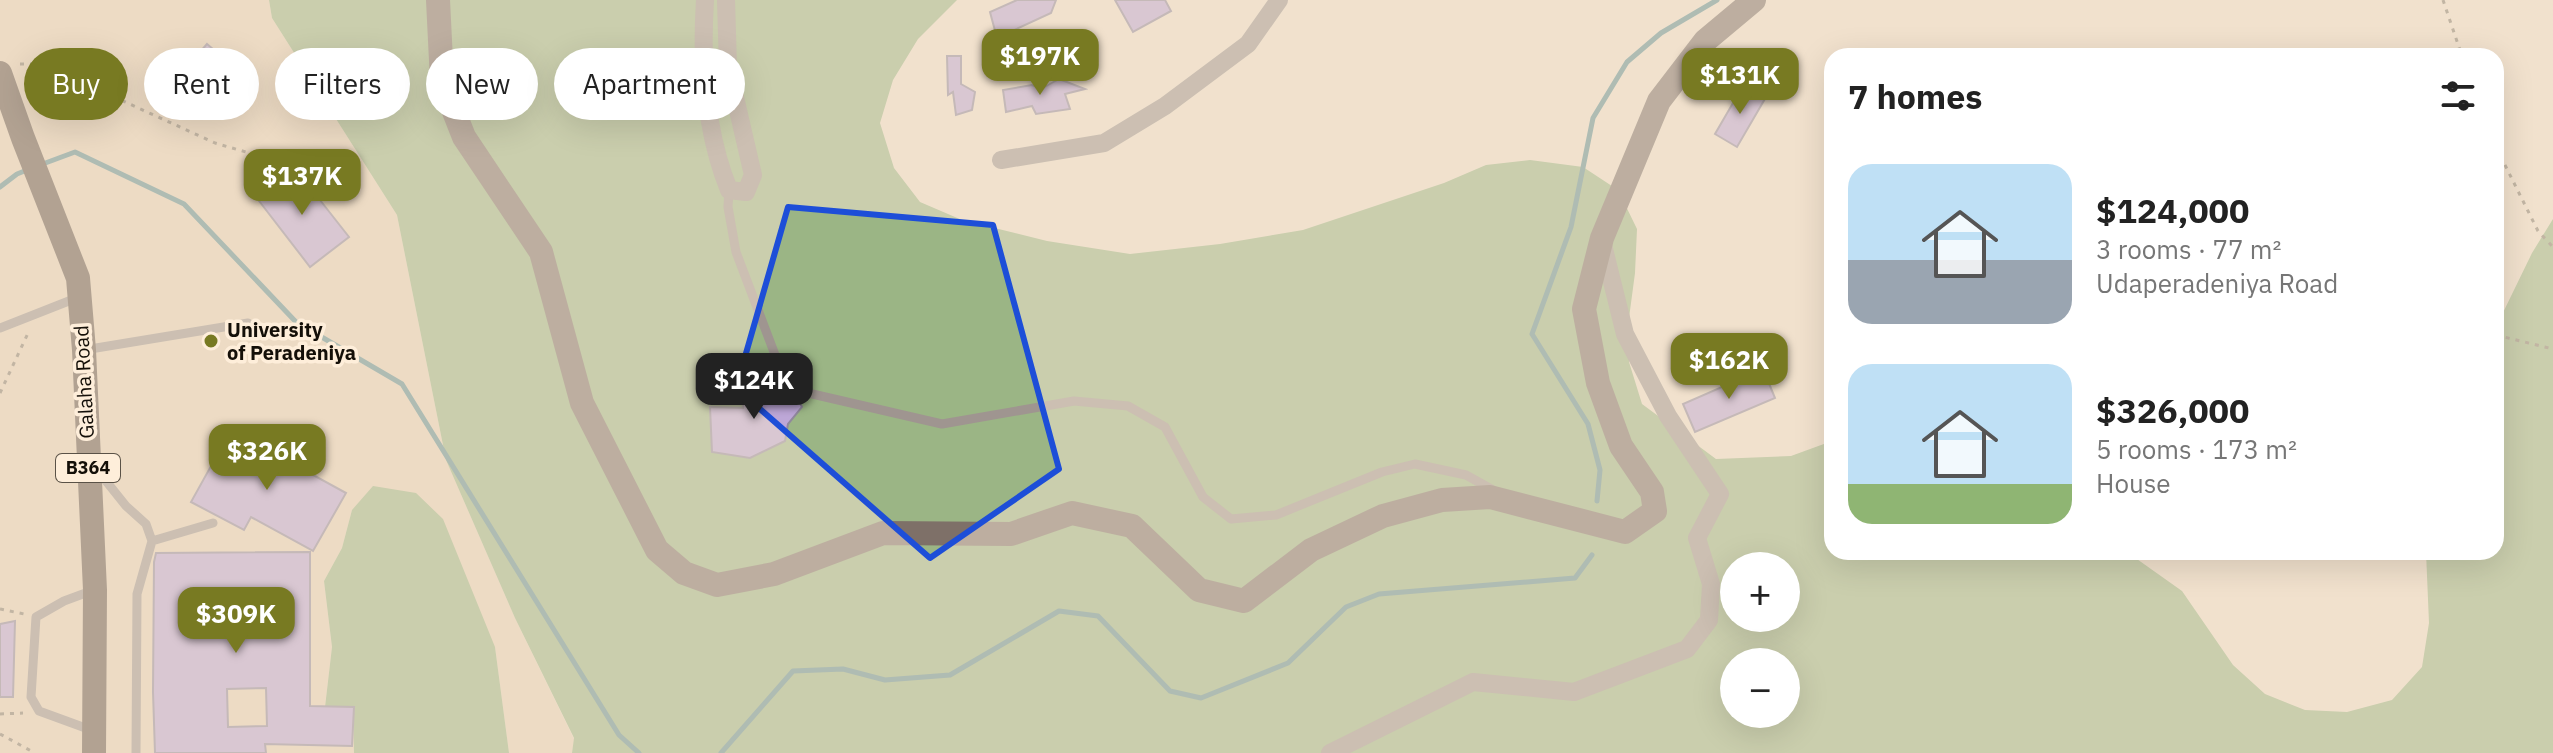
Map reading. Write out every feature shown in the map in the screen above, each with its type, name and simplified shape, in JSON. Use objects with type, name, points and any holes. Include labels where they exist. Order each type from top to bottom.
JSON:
[{"type":"main road","name":"Galaha Road","points":[[7,69],[23,138],[78,278],[95,590],[94,742]]},
{"type":"street","points":[[438,0],[442,81],[464,137],[541,252],[582,403],[657,550],[684,573],[717,585],[774,574],[883,533],[1011,534],[1072,513],[1132,526],[1199,590],[1244,601],[1311,550],[1383,516],[1442,500],[1490,497],[1625,532],[1655,511],[1652,492],[1621,446],[1598,383],[1584,309],[1602,238],[1659,101],[1705,41],[1754,0]]},
{"type":"street","points":[[705,0],[702,48],[715,157],[729,190],[746,192],[753,175],[728,67],[726,0]]},
{"type":"street","points":[[1001,160],[1104,143],[1165,106],[1248,44],[1279,0]]},
{"type":"street","points":[[1330,753],[1473,682],[1574,692],[1687,649],[1709,620],[1711,584],[1697,538],[1720,494],[1668,416],[1625,334],[1602,238]]},
{"type":"lane","points":[[729,190],[728,207],[736,252],[777,360],[789,380],[808,393],[942,424],[1074,401],[1128,406],[1165,427],[1203,497],[1231,519],[1276,515],[1382,472],[1415,464],[1466,475],[1516,504]]},
{"type":"lane","points":[[0,328],[79,297]]},
{"type":"lane","points":[[84,350],[248,323]]},
{"type":"lane","points":[[87,457],[126,506],[146,524],[152,541],[137,594],[136,753]]},
{"type":"lane","points":[[152,541],[213,523]]},
{"type":"lane","points":[[94,742],[39,711],[31,697],[36,617],[64,601],[95,590]]},
{"type":"path","points":[[2443,0],[2459,48]]},
{"type":"path","points":[[7,69],[42,64],[215,143],[280,162],[283,176]]},
{"type":"path","points":[[2504,163],[2538,231],[2553,247]]},
{"type":"path","points":[[0,393],[38,313]]},
{"type":"path","points":[[2504,337],[2553,349]]},
{"type":"path","points":[[0,609],[36,617]]},
{"type":"path","points":[[0,714],[39,711]]},
{"type":"path","points":[[0,734],[35,753]]},
{"type":"highlighted area","points":[[788,207],[993,225],[1059,469],[930,558],[736,388]]},
{"type":"shaded area","name":"University of Peradeniya","points":[[0,0],[269,0],[272,18],[291,48],[275,48],[275,120],[337,120],[397,215],[446,460],[515,618],[574,739],[572,753],[509,753],[495,647],[352,510],[342,548],[324,581],[332,647],[325,706],[354,707],[354,753],[0,753]]},
{"type":"green space","points":[[269,0],[957,0],[918,39],[893,80],[880,123],[894,168],[920,202],[962,220],[1047,241],[1130,254],[1220,244],[1303,230],[1444,183],[1486,165],[1530,160],[1583,167],[1618,190],[1637,229],[1629,318],[1629,362],[1642,404],[1716,459],[1791,456],[1824,444],[1824,560],[2138,560],[2182,591],[2233,665],[2265,694],[2305,710],[2347,712],[2392,700],[2422,667],[2429,623],[2426,560],[2504,560],[2504,311],[2532,253],[2553,219],[2553,753],[572,753],[574,738],[515,618],[446,460],[397,215],[337,120],[410,120],[410,48],[291,48],[272,18]]},
{"type":"green space","points":[[373,486],[416,493],[443,519],[495,647],[509,753],[354,753],[353,708],[325,707],[332,647],[324,581],[342,548],[352,510]]},
{"type":"building","points":[[1017,0],[1056,0],[1051,13],[997,38],[990,12]]},
{"type":"building","points":[[1115,0],[1165,0],[1171,11],[1133,32]]},
{"type":"building","points":[[947,56],[961,56],[961,84],[975,92],[972,110],[956,115],[953,92],[948,95]]},
{"type":"building","points":[[1059,79],[1085,89],[1065,94],[1070,109],[1036,114],[1032,106],[1006,112],[1003,90],[1032,85],[1041,89]]},
{"type":"building","points":[[1744,84],[1766,97],[1737,147],[1715,134]]},
{"type":"building","points":[[294,167],[349,237],[310,267],[256,197]]},
{"type":"building","points":[[1763,369],[1775,398],[1695,432],[1683,404]]},
{"type":"building","points":[[744,384],[785,386],[794,392],[802,407],[788,424],[785,441],[750,458],[712,452],[710,407],[743,408]]},
{"type":"building","points":[[231,430],[346,493],[313,551],[251,517],[244,530],[191,502]]},
{"type":"building","points":[[310,552],[310,706],[354,707],[352,746],[265,744],[266,753],[155,753],[156,553]],"holes":[[[191,599],[262,599],[262,636],[191,636]],[[266,688],[267,726],[228,727],[227,689]]]},
{"type":"building","points":[[15,621],[13,697],[0,697],[0,624]]},
{"type":"waterway","points":[[1597,501],[1600,470],[1588,424],[1532,334],[1571,227],[1593,118],[1627,62],[1661,33],[1717,0]]},
{"type":"waterway","points":[[40,165],[75,152],[184,204],[296,322],[402,384],[619,735],[639,753]]},
{"type":"waterway","points":[[0,187],[27,170]]},
{"type":"waterway","points":[[721,753],[793,671],[843,669],[885,680],[950,675],[1059,611],[1098,616],[1170,691],[1201,698],[1288,663],[1346,607],[1379,594],[1575,578],[1592,555]]},
{"type":"place","name":"University of Peradeniya","points":[[211,341]]}]
